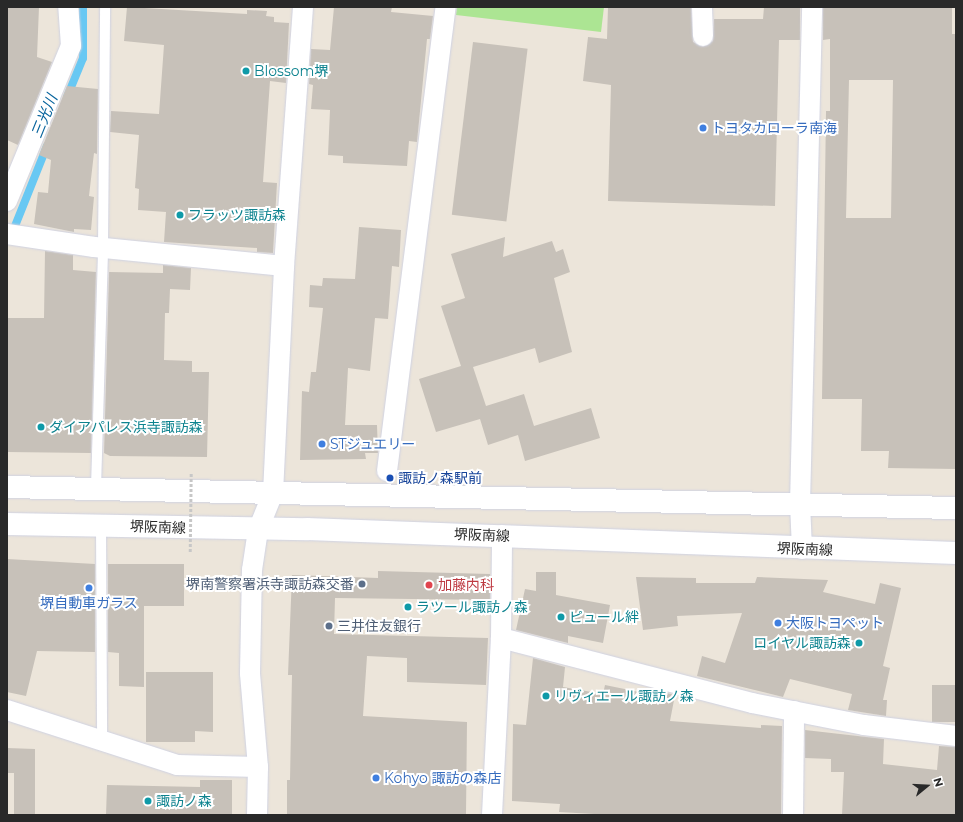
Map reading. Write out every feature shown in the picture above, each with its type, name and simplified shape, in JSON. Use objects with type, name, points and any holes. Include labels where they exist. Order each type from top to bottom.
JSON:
[{"type":"main road","points":[[7,487],[956,508]]},
{"type":"main road","name":"堺阪南線","points":[[7,524],[502,535],[802,549],[956,553]]},
{"type":"street","points":[[7,201],[71,46],[68,7]]},
{"type":"street","points":[[257,815],[258,767],[250,673],[252,570],[258,530],[273,493],[284,266],[303,7]]},
{"type":"street","points":[[387,471],[446,7]]},
{"type":"street","points":[[702,7],[703,36]]},
{"type":"street","points":[[802,549],[800,504],[812,7]]},
{"type":"street","points":[[7,234],[103,247],[284,266]]},
{"type":"street","points":[[492,815],[501,638],[502,535]]},
{"type":"street","points":[[501,638],[794,711],[864,725],[956,736]]},
{"type":"street","points":[[7,710],[177,765],[258,767]]},
{"type":"street","points":[[793,815],[794,711]]},
{"type":"lane","points":[[96,488],[103,247],[105,7]]},
{"type":"lane","points":[[101,525],[102,740]]},
{"type":"path","points":[[190,552],[191,473]]},
{"type":"green space","points":[[457,7],[604,7],[601,32],[456,15]]},
{"type":"building","points":[[7,7],[39,7],[37,57],[52,62],[18,145],[7,140]]},
{"type":"building","points":[[127,7],[247,14],[247,10],[267,11],[266,16],[274,17],[274,22],[289,23],[286,83],[270,81],[263,182],[277,183],[273,253],[257,252],[257,248],[164,242],[166,212],[138,210],[139,189],[135,188],[139,135],[110,132],[111,111],[159,114],[164,45],[124,41]]},
{"type":"building","points":[[334,7],[392,7],[391,12],[433,16],[430,39],[427,39],[417,142],[409,141],[407,166],[343,163],[343,156],[328,155],[330,110],[311,109],[313,85],[309,84],[311,49],[330,50]]},
{"type":"building","points":[[608,7],[691,7],[693,42],[703,47],[713,41],[714,19],[763,19],[764,7],[800,7],[800,40],[779,40],[775,206],[608,201],[611,85],[583,81],[588,37],[607,39]]},
{"type":"building","points":[[823,7],[952,7],[952,34],[956,34],[956,469],[888,468],[889,451],[861,451],[862,399],[822,399],[826,111],[830,111],[830,39],[823,40]],"holes":[[[849,80],[893,80],[891,218],[846,218]]]},
{"type":"building","points":[[473,42],[528,49],[506,221],[452,215]]},
{"type":"building","points":[[67,86],[98,89],[97,154],[94,153],[89,196],[94,197],[91,230],[74,229],[74,232],[34,224],[38,192],[48,193],[51,160],[39,155]]},
{"type":"building","points":[[359,227],[401,230],[399,267],[392,266],[388,319],[375,318],[370,371],[348,368],[345,425],[377,425],[378,453],[365,453],[366,459],[300,460],[302,391],[309,392],[311,372],[316,372],[323,308],[309,307],[310,285],[322,286],[323,278],[355,279]]},
{"type":"building","points":[[505,237],[503,257],[552,241],[556,252],[563,249],[570,272],[554,278],[572,352],[539,363],[535,348],[473,367],[486,406],[524,394],[534,426],[591,408],[600,438],[525,461],[518,435],[488,445],[480,419],[436,432],[419,379],[461,366],[441,306],[465,298],[451,254]]},
{"type":"building","points":[[45,251],[73,255],[73,270],[96,272],[91,453],[7,452],[7,318],[44,318]]},
{"type":"building","points":[[163,265],[191,268],[190,290],[170,289],[169,313],[165,313],[164,360],[192,361],[192,372],[209,372],[207,457],[110,456],[104,453],[109,272],[163,273]]},
{"type":"building","points":[[7,559],[95,564],[95,652],[37,651],[26,696],[7,692]]},
{"type":"building","points":[[108,564],[184,564],[184,606],[144,606],[144,687],[119,686],[119,653],[108,652]]},
{"type":"building","points":[[378,571],[490,574],[490,600],[335,598],[334,634],[488,638],[486,685],[407,682],[407,658],[367,656],[363,716],[467,722],[466,815],[287,815],[287,780],[290,780],[292,675],[288,675],[292,575],[378,578]]},
{"type":"building","name":"ピュール絆","points":[[536,572],[556,572],[556,595],[610,605],[603,643],[568,636],[568,643],[516,630],[525,589],[536,591]]},
{"type":"building","points":[[636,577],[696,578],[696,583],[755,583],[757,577],[828,580],[823,592],[875,604],[880,583],[901,588],[883,666],[890,668],[883,700],[887,700],[886,716],[848,710],[852,694],[790,679],[783,697],[697,676],[702,656],[725,663],[742,613],[677,616],[678,626],[643,630]]},
{"type":"building","points":[[533,658],[565,667],[563,687],[603,694],[605,685],[649,694],[650,689],[675,695],[670,721],[761,728],[761,725],[782,726],[781,815],[612,815],[559,812],[560,804],[512,801],[513,724],[526,725]]},
{"type":"building","points":[[146,672],[213,672],[213,732],[195,731],[195,742],[146,742]]},
{"type":"building","points":[[932,685],[956,685],[956,722],[932,722]]},
{"type":"building","points":[[805,730],[884,739],[883,764],[937,770],[939,746],[956,747],[956,815],[842,815],[844,772],[831,772],[831,759],[805,758]]},
{"type":"building","points":[[7,748],[35,749],[35,815],[14,815],[14,773],[7,773]]},
{"type":"building","name":"諏訪ノ森","points":[[200,780],[232,780],[232,815],[106,815],[107,785],[200,787]]},
{"type":"waterway","name":"三光川","points":[[67,97],[83,58],[83,7]]},
{"type":"waterway","name":"三光川","points":[[13,231],[47,146]]},
{"type":"place","name":"Blossom堺","points":[[246,71]]},
{"type":"place","name":"トヨタカローラ南海","points":[[703,128]]},
{"type":"place","name":"フラッツ諏訪森","points":[[180,215]]},
{"type":"place","name":"ダイアパレス浜寺諏訪森","points":[[41,427]]},
{"type":"place","name":"STジュエリー","points":[[322,444]]},
{"type":"place","name":"諏訪ノ森駅前","points":[[390,478]]},
{"type":"place","name":"堺南警察署浜寺諏訪森交番","points":[[362,584]]},
{"type":"place","name":"加藤内科","points":[[429,585]]},
{"type":"place","name":"堺自動車ガラス","points":[[89,588]]},
{"type":"place","name":"ラツール諏訪ノ森","points":[[408,607]]},
{"type":"place","name":"ピュール絆","points":[[561,617]]},
{"type":"place","name":"大阪トヨペット","points":[[778,623]]},
{"type":"place","name":"三井住友銀行","points":[[329,626]]},
{"type":"place","name":"ロイヤル諏訪森","points":[[859,643]]},
{"type":"place","name":"リヴィエール諏訪ノ森","points":[[546,696]]},
{"type":"place","name":"Kohyo 諏訪の森店","points":[[376,778]]},
{"type":"place","name":"諏訪ノ森","points":[[148,801]]}]
